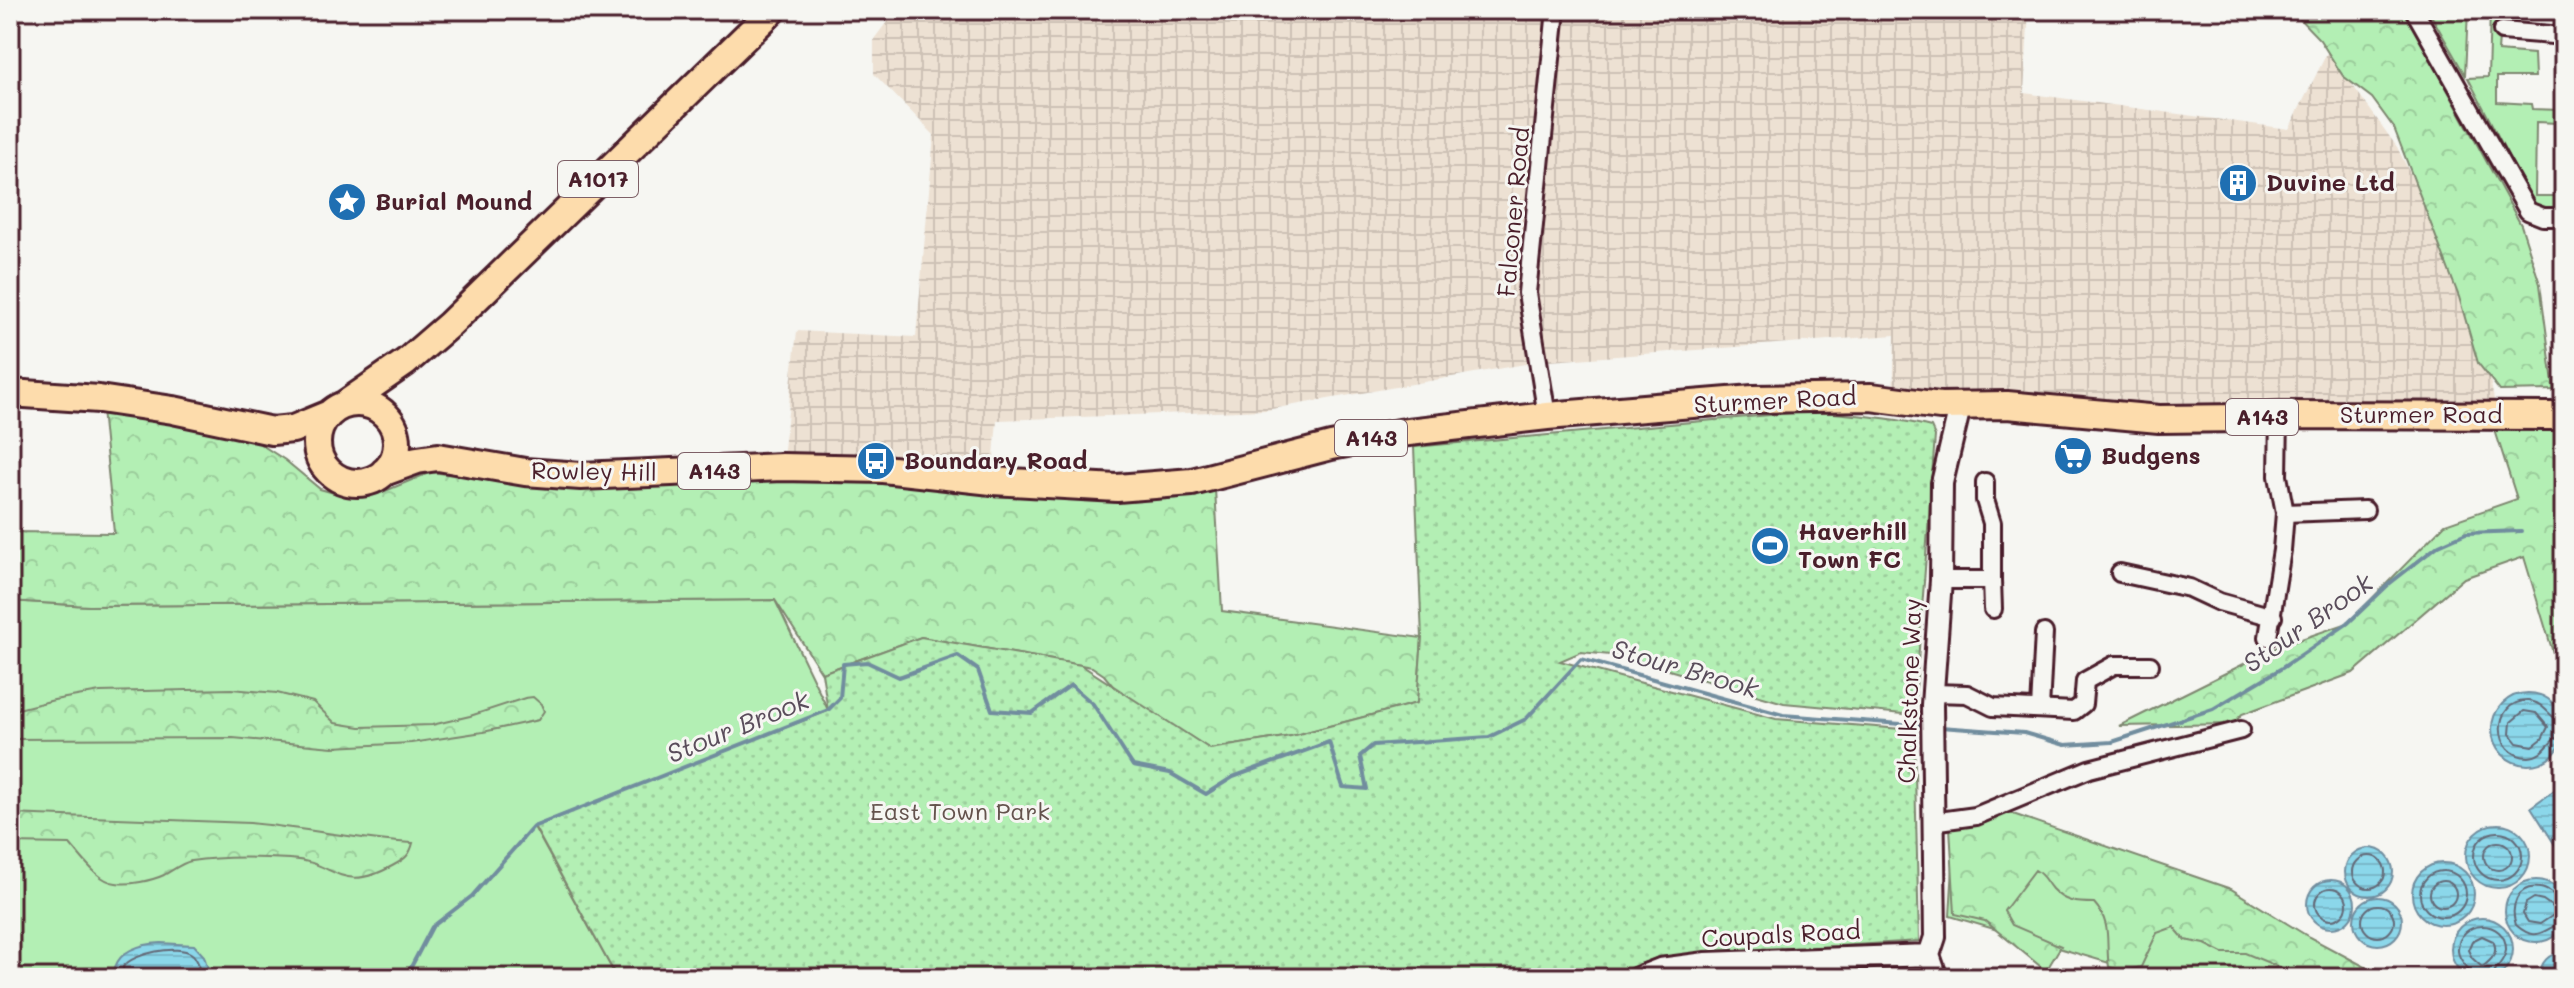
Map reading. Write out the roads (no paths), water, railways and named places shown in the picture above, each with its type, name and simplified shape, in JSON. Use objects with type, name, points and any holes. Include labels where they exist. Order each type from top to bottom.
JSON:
[{"type":"main road","name":"A1017","points":[[10,393],[99,399],[173,410],[272,431],[293,429],[335,410],[423,348],[773,10]]},
{"type":"main road","name":"A1017","points":[[392,424],[398,391],[423,348]]},
{"type":"main road","name":"Sturmer Road","points":[[992,481],[1117,488],[1192,482],[1331,446],[1400,433],[1547,416],[1753,399],[1871,397],[1960,407],[2007,405],[2159,419],[2279,415],[2564,416]]},
{"type":"main road","points":[[357,402],[369,404],[392,424],[396,452],[384,472],[373,479],[348,482],[326,468],[317,447],[317,436],[335,410],[357,402]]},
{"type":"main road","name":"Rowley Hill","points":[[392,424],[404,438],[438,457]]},
{"type":"main road","name":"A1017","points":[[272,431],[326,468]]},
{"type":"main road","name":"Rowley Hill","points":[[384,472],[417,460],[438,457],[525,472],[581,476],[782,467],[883,469],[992,481]]},
{"type":"street","name":"Falconer Road","points":[[1547,416],[1527,293],[1556,10]]},
{"type":"street","points":[[2414,10],[2528,211],[2543,217],[2564,217]]},
{"type":"street","points":[[2502,31],[2564,36]]},
{"type":"street","name":"Chalkstone Way","points":[[1937,978],[1929,955],[1935,937],[1932,699],[1941,580],[1942,483],[1960,407]]},
{"type":"street","points":[[2268,637],[2285,513],[2278,476],[2279,415]]},
{"type":"street","points":[[1985,482],[1985,500],[1992,523],[1993,609]]},
{"type":"street","points":[[2285,513],[2365,510]]},
{"type":"street","points":[[2120,573],[2189,588],[2219,602],[2273,617]]},
{"type":"street","points":[[1941,580],[1992,580]]},
{"type":"street","points":[[2040,709],[2044,633]]},
{"type":"street","points":[[1932,699],[1967,694],[1993,707],[2074,711],[2083,704],[2085,681],[2114,665],[2150,665]]},
{"type":"street","points":[[1932,822],[1976,816],[2089,769],[2241,730]]},
{"type":"street","name":"Coupals Road","points":[[1637,978],[1660,969],[1706,963],[1929,955]]},
{"type":"water","points":[[2528,693],[2548,699],[2558,709],[2564,729],[2558,749],[2548,759],[2528,765],[2508,759],[2498,749],[2492,729],[2498,709],[2508,699]]},
{"type":"water","points":[[2564,783],[2564,859],[2531,807]]},
{"type":"water","points":[[2498,824],[2516,830],[2524,838],[2530,856],[2524,874],[2516,882],[2498,888],[2480,882],[2472,874],[2466,856],[2472,838],[2480,830]]},
{"type":"water","points":[[2369,848],[2386,855],[2393,872],[2386,889],[2369,896],[2352,889],[2345,872],[2352,855]]},
{"type":"water","points":[[2437,863],[2449,863],[2465,872],[2472,882],[2472,906],[2465,916],[2449,925],[2437,925],[2417,911],[2412,900],[2412,888],[2426,868]]},
{"type":"water","points":[[2331,880],[2348,887],[2355,904],[2348,921],[2331,928],[2314,921],[2307,904],[2314,887]]},
{"type":"water","points":[[2530,880],[2542,880],[2558,889],[2565,899],[2565,923],[2558,933],[2542,942],[2530,942],[2510,928],[2505,917],[2505,905],[2519,885]]},
{"type":"water","points":[[2378,897],[2395,904],[2402,921],[2395,938],[2378,945],[2361,938],[2354,921],[2361,904]]},
{"type":"water","points":[[2476,918],[2488,918],[2504,927],[2511,937],[2511,961],[2504,971],[2488,980],[2476,980],[2456,966],[2451,955],[2451,943],[2465,923]]},
{"type":"water","points":[[161,943],[194,945],[204,956],[208,969],[199,978],[174,978],[161,970],[135,978],[118,977],[115,967],[128,951]]},
{"type":"water","points":[[2564,952],[2564,978],[2539,978],[2546,960],[2553,954]]},
{"type":"waterway","name":"Stour Brook","points":[[1940,727],[2024,733],[2065,745],[2112,742],[2213,709],[2282,668],[2348,623],[2389,584],[2439,545],[2466,533],[2521,531]]},
{"type":"waterway","name":"Stour Brook","points":[[403,978],[432,927],[472,896],[533,827],[828,710],[840,698],[843,664],[867,662],[899,677],[958,656],[978,670],[992,710],[1032,713],[1071,685],[1093,704],[1133,766],[1170,773],[1206,794],[1233,777],[1329,742],[1343,787],[1367,789],[1360,756],[1373,745],[1489,737],[1526,719],[1581,659],[1783,715],[1927,726]]},
{"type":"place","name":"Duvine Ltd","points":[[2238,183]]},
{"type":"place","name":"Burial Mound","points":[[347,202]]},
{"type":"place","name":"Budgens","points":[[2073,456]]},
{"type":"place","name":"Boundary Road","points":[[876,461]]},
{"type":"place","name":"Haverhill Town FC","points":[[1770,546]]},
{"type":"park label","name":"East Town Park","points":[[960,812]]}]
